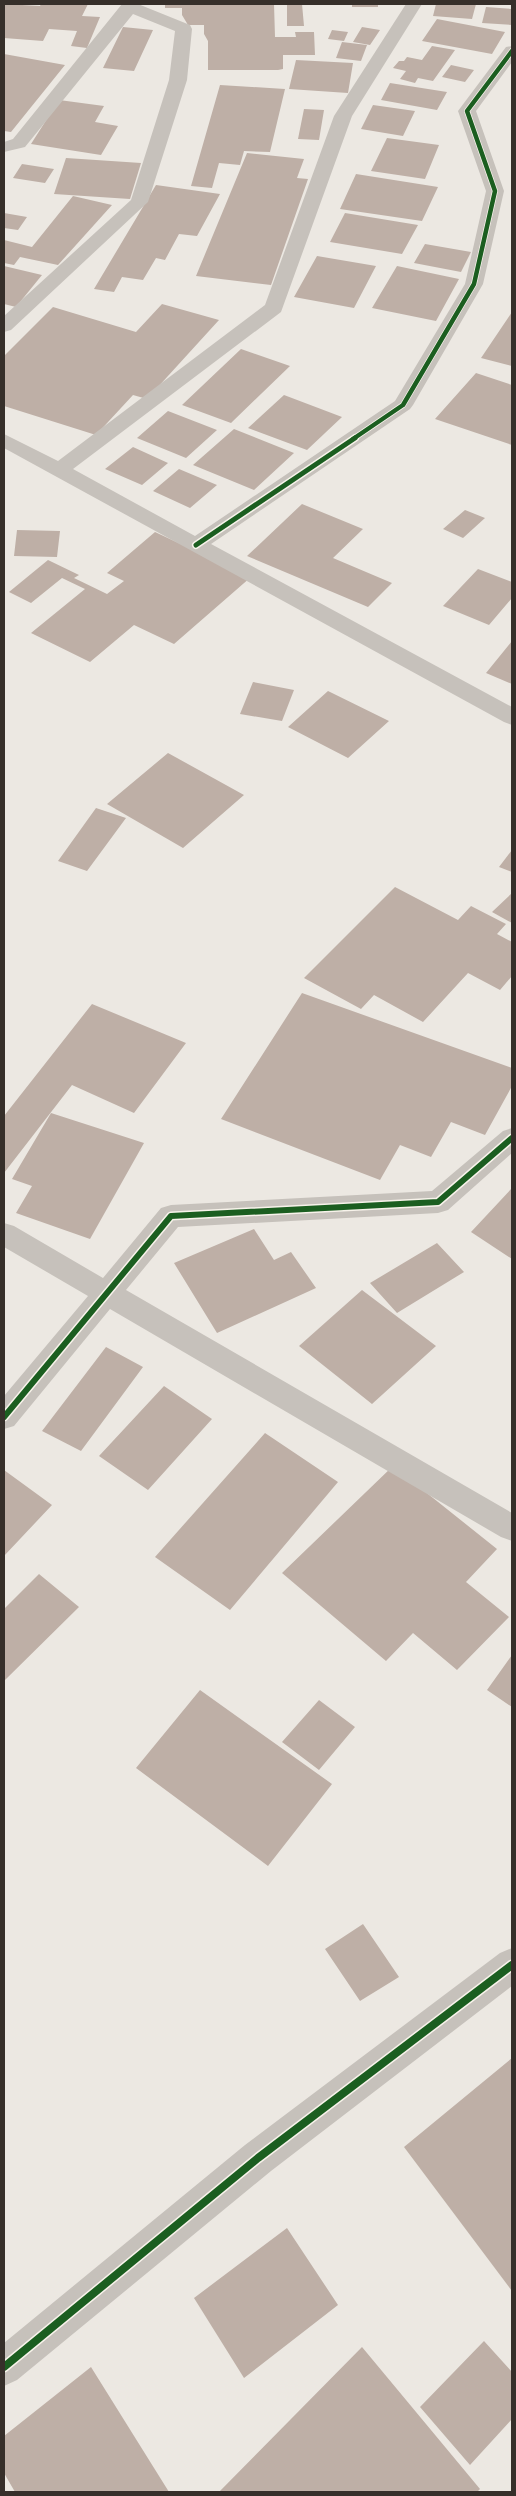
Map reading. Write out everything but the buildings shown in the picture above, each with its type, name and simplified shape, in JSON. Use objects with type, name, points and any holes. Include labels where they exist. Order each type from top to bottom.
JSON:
[{"type":"street","points":[[59,470],[274,308],[343,116],[414,4]]},
{"type":"street","points":[[4,147],[19,143],[130,6],[184,29],[178,80],[139,202],[4,326]]},
{"type":"street","points":[[196,545],[403,405],[474,284],[495,191],[467,111],[512,51]]},
{"type":"street","points":[[4,440],[512,717]]},
{"type":"street","points":[[4,1417],[171,1216],[438,1202],[512,1138]]},
{"type":"street","points":[[4,1234],[512,1528]]},
{"type":"street","points":[[4,2367],[258,2158],[512,1964]]},
{"type":"cycle path","points":[[196,545],[403,405],[474,284],[495,191],[467,111],[512,51]]},
{"type":"cycle path","points":[[4,1417],[171,1216],[438,1202],[512,1138]]},
{"type":"cycle path","points":[[4,2367],[258,2158],[512,1965]]}]
